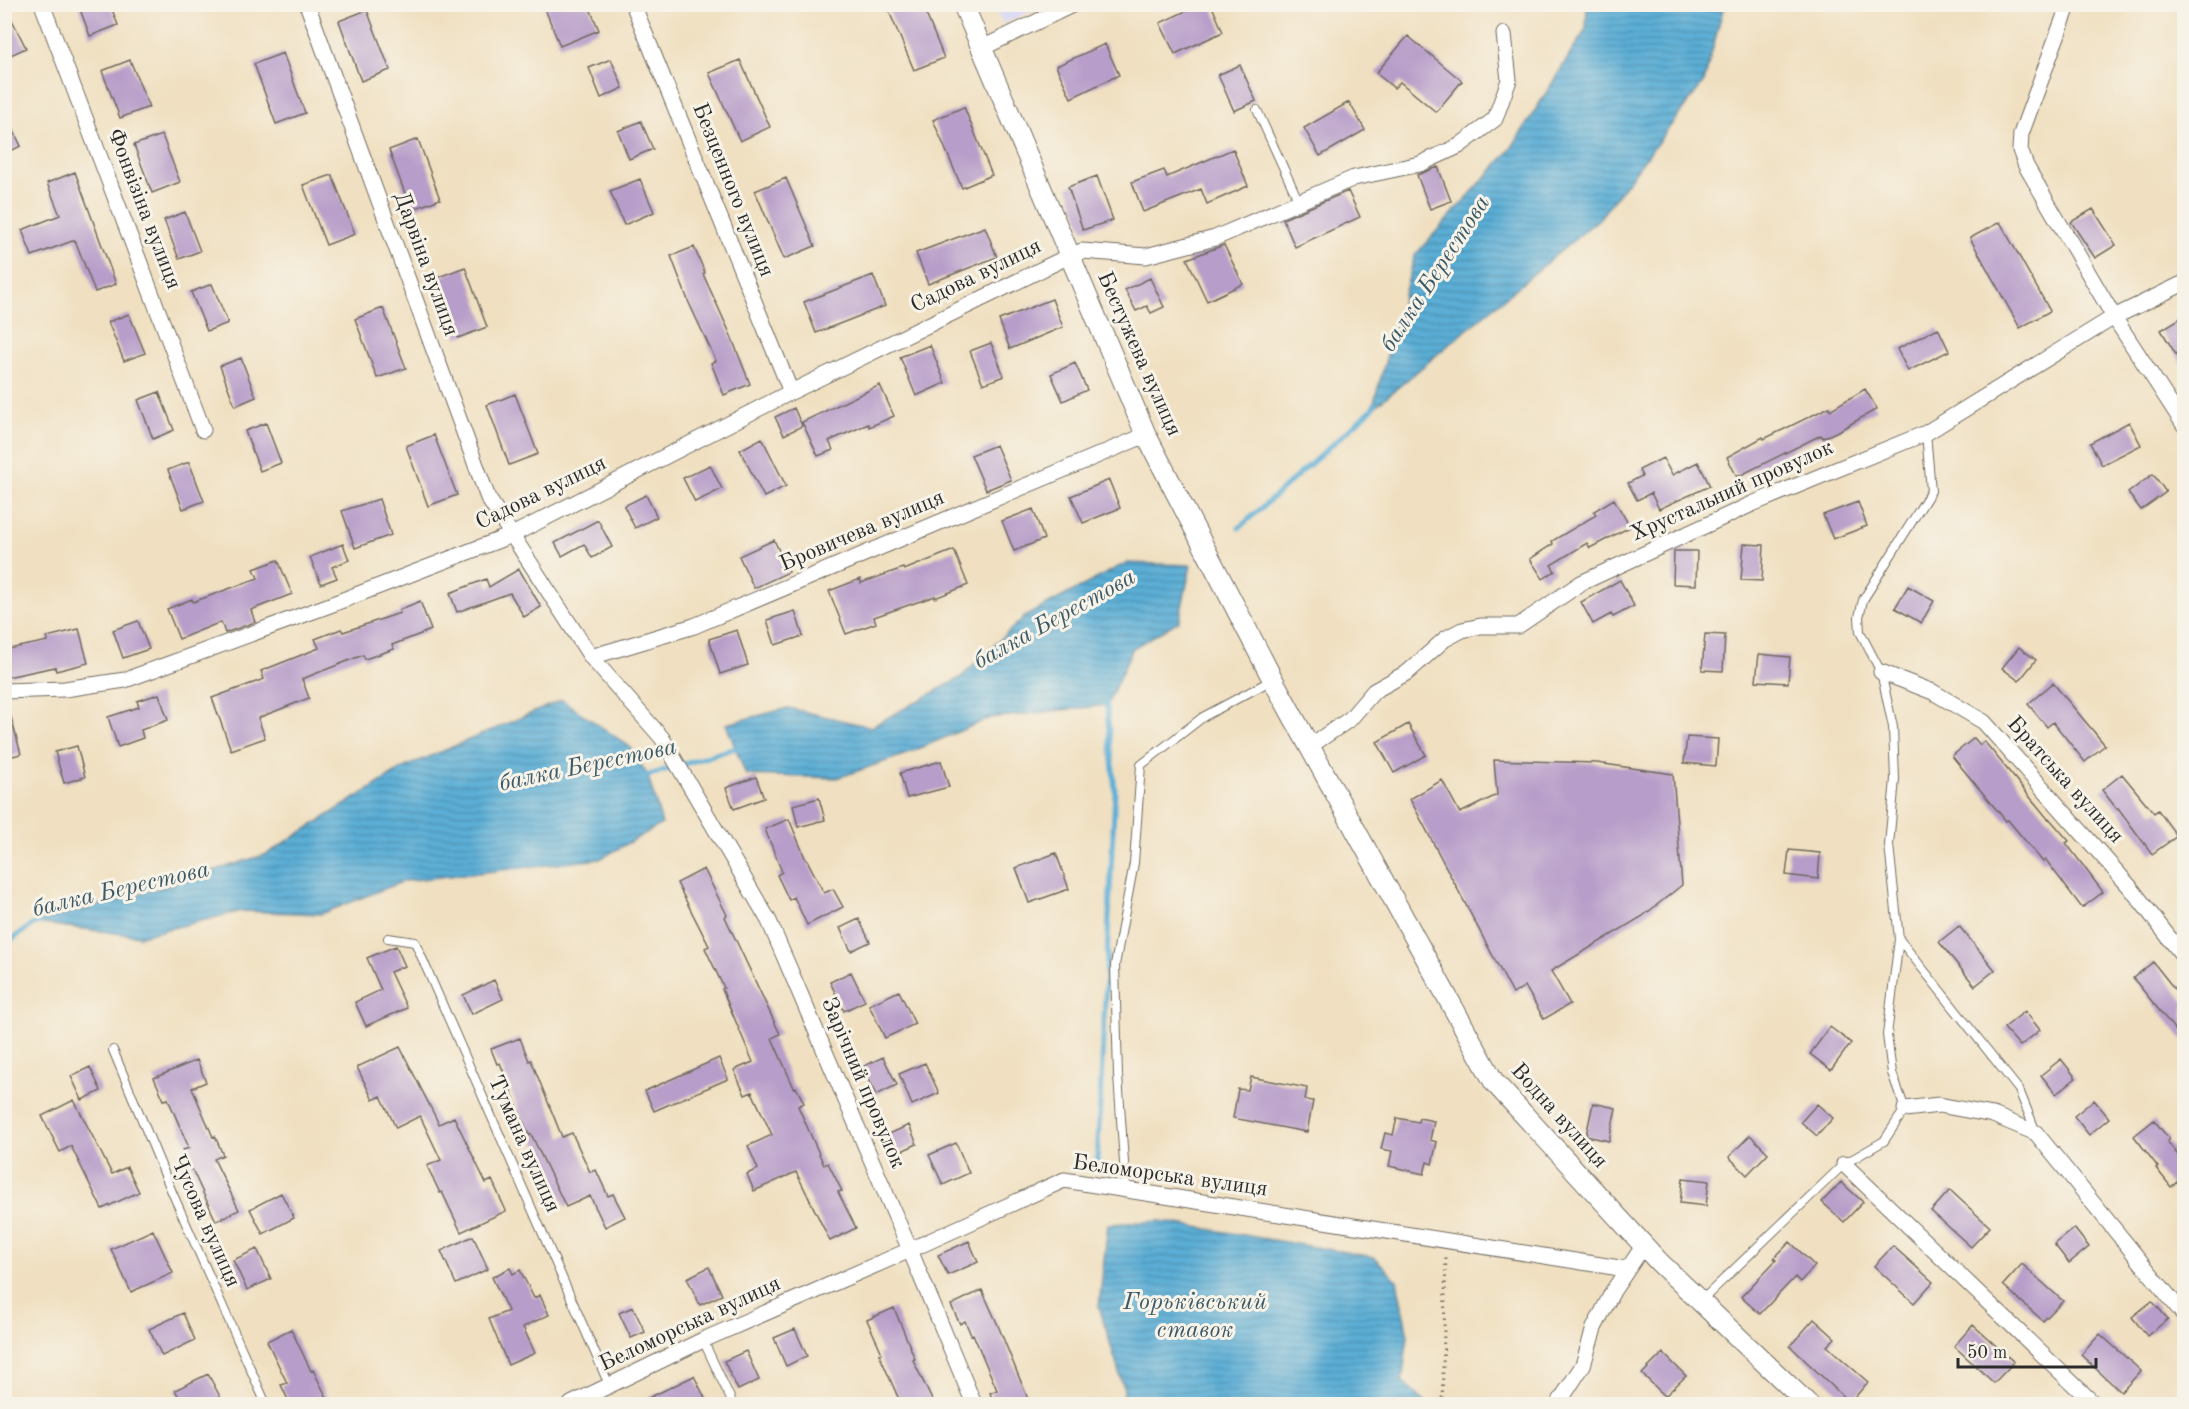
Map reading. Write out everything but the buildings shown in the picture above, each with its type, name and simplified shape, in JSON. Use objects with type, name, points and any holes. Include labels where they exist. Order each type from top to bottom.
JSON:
[{"type":"street","name":"Фонвізіна вулиця","points":[[42,4],[203,430]]},
{"type":"street","name":"Дарвіна вулиця","points":[[307,4],[488,498],[591,657]]},
{"type":"street","name":"Безценного вулиця","points":[[633,4],[791,392]]},
{"type":"street","name":"Бестужева вулиця","points":[[963,4],[1146,435],[1292,713]]},
{"type":"street","points":[[982,48],[1074,4]]},
{"type":"street","points":[[2070,4],[2021,134],[2020,150],[2026,166],[2114,317],[2184,425]]},
{"type":"street","name":"Садова вулиця","points":[[4,691],[65,689],[125,680],[513,535],[791,392],[1082,251],[1146,256],[1215,238],[1354,178],[1420,164],[1459,146],[1495,119],[1509,80],[1504,34]]},
{"type":"street","name":"Хрустальний провулок","points":[[1310,746],[1350,719],[1374,691],[1408,672],[1445,639],[1462,630],[1481,626],[1518,626],[1581,583],[1752,504],[1926,433],[2114,317],[2184,283]]},
{"type":"street","name":"Бровичева вулиця","points":[[591,657],[694,626],[1146,435]]},
{"type":"street","name":"Зарічний провулок","points":[[591,657],[662,738],[768,921],[974,1404]]},
{"type":"street","name":"Братська вулиця","points":[[1881,672],[1933,692],[1984,722],[2130,887],[2184,957]]},
{"type":"street","name":"Водна вулиця","points":[[1292,713],[1494,1082],[1644,1245],[1808,1404]]},
{"type":"street","points":[[1905,1109],[1940,1106],[1993,1115],[2036,1133],[2184,1315]]},
{"type":"street","points":[[1844,1164],[2094,1404]]},
{"type":"street","name":"Беломорська вулиця","points":[[571,1404],[703,1340],[1064,1180],[1626,1269]]},
{"type":"street","points":[[1558,1404],[1583,1365],[1594,1328],[1626,1269],[1644,1245]]},
{"type":"lane","points":[[1257,110],[1299,202]]},
{"type":"lane","points":[[1701,1301],[1844,1164],[1884,1141],[1905,1109],[1892,1073],[1887,1035],[1899,939],[1889,845],[1895,779],[1893,727],[1881,672],[1860,632],[1858,617],[1863,600],[1931,491],[1926,433]]},
{"type":"lane","points":[[1126,1191],[1118,1076],[1114,965],[1134,863],[1141,765],[1203,717],[1273,680]]},
{"type":"lane","name":"Тумана вулиця","points":[[388,938],[415,942],[610,1387]]},
{"type":"lane","points":[[1899,939],[2019,1090],[2036,1133]]},
{"type":"lane","name":"Чусова вулиця","points":[[113,1050],[266,1404]]},
{"type":"lane","points":[[703,1340],[733,1404]]},
{"type":"path","points":[[1442,1404],[1446,1241]]},
{"type":"shaded area","points":[[994,5],[1044,5],[1003,24]]},
{"type":"water","points":[[1587,5],[1724,5],[1704,82],[1599,219],[1372,409],[1415,255],[1511,149],[1586,29]]},
{"type":"water","points":[[1126,563],[1191,565],[1179,621],[1133,648],[1107,705],[990,718],[904,755],[837,778],[746,775],[726,724],[788,708],[871,727],[960,678],[1024,617]]},
{"type":"water","points":[[562,700],[629,746],[648,776],[662,824],[600,859],[404,881],[321,914],[241,911],[140,936],[35,923],[156,889],[267,854],[403,768]]},
{"type":"water","name":"Горьківський ставок","points":[[1160,1221],[1374,1257],[1397,1280],[1408,1336],[1402,1381],[1427,1404],[1123,1404],[1124,1389],[1099,1306],[1108,1224]]},
{"type":"waterway","name":"балка Берестова","points":[[1239,528],[1375,404]]},
{"type":"waterway","points":[[1097,1166],[1115,790],[1106,700]]},
{"type":"waterway","name":"балка Берестова","points":[[643,777],[735,748],[742,748]]},
{"type":"waterway","name":"балка Берестова","points":[[4,945],[35,923],[41,922]]}]
